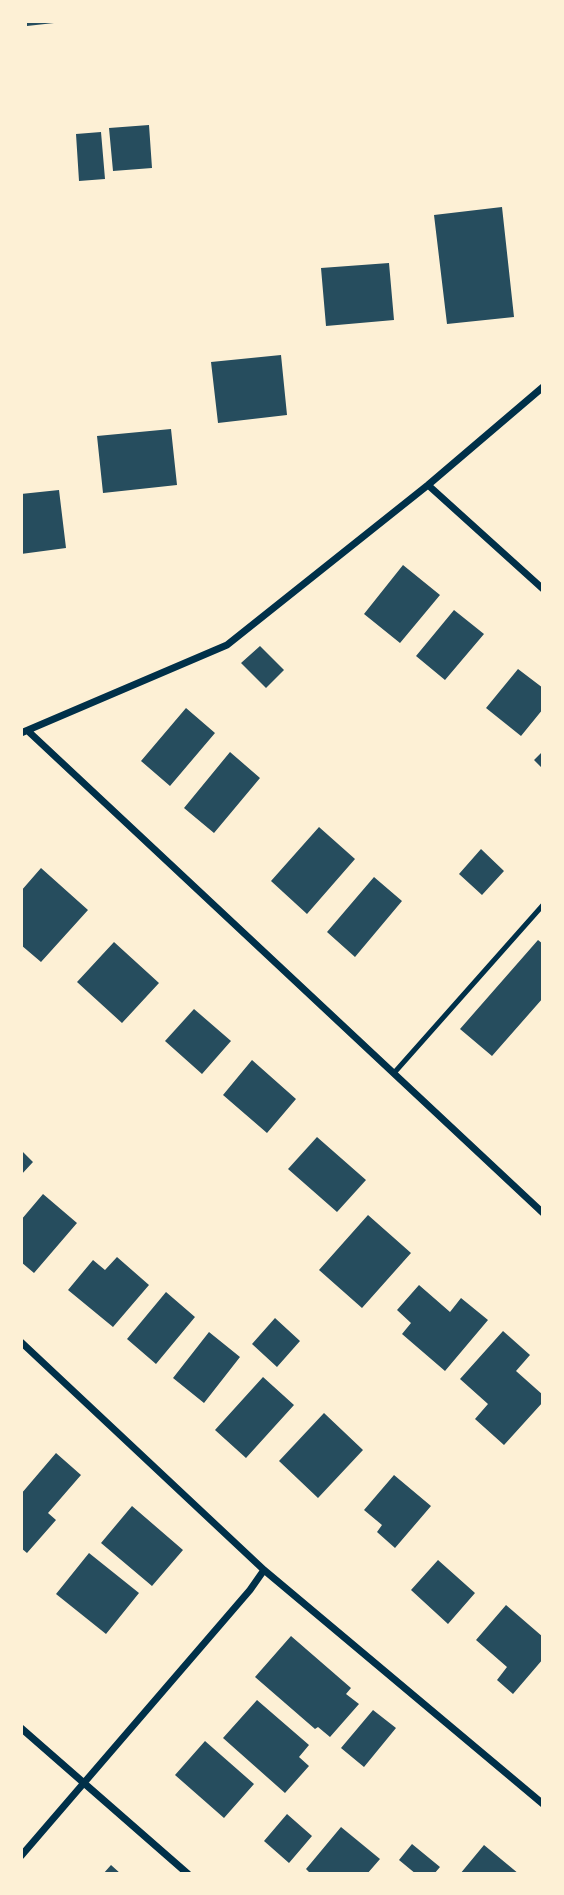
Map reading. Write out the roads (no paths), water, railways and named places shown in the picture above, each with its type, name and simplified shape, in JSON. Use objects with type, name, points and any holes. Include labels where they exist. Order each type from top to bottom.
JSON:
[{"type":"street","points":[[543,387],[428,485],[227,645],[24,732],[543,1213]]},
{"type":"street","points":[[428,485],[543,589]]},
{"type":"street","points":[[21,1342],[264,1570],[543,1804]]},
{"type":"street","points":[[21,1856],[250,1590],[264,1570]]},
{"type":"street","points":[[21,1728],[187,1874]]},
{"type":"lane","points":[[394,1073],[543,905]]}]
